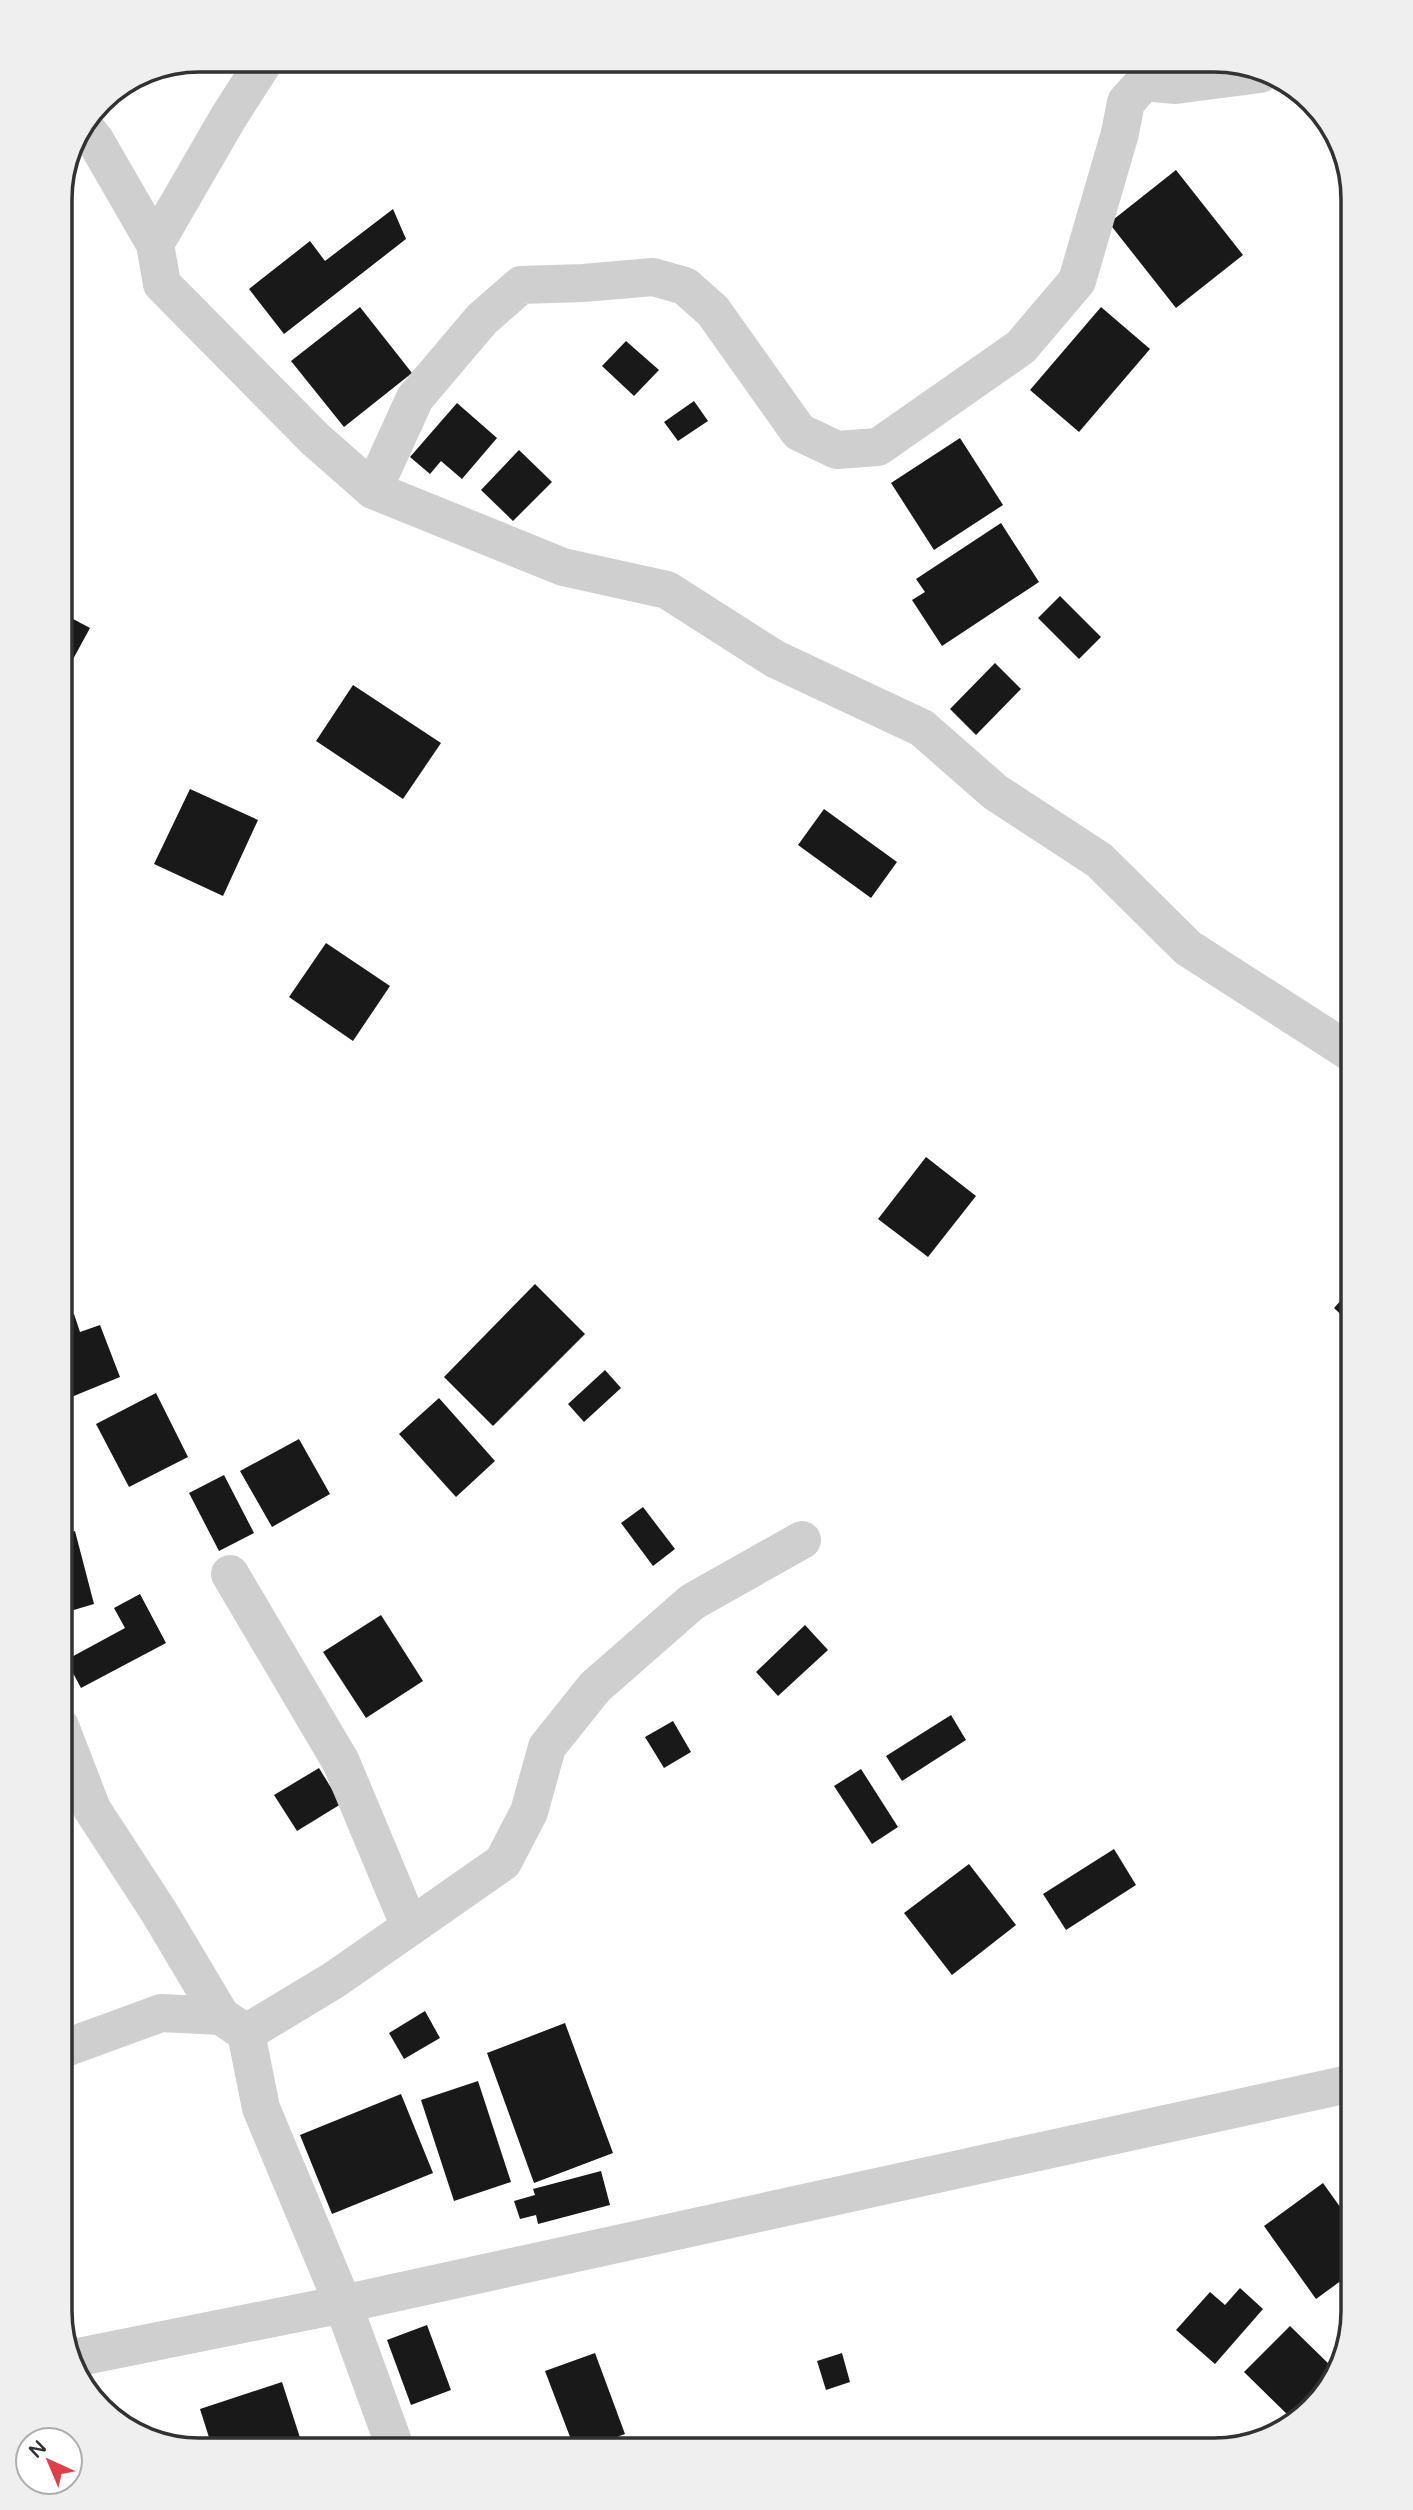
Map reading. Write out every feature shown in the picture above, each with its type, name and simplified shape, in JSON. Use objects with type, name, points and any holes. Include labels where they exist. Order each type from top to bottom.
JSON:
[{"type":"street","points":[[155,244],[257,72]]},
{"type":"street","points":[[373,490],[415,398],[482,319],[521,285],[653,277],[685,286],[713,311],[799,432],[837,450],[878,447],[1021,347],[1077,281],[1120,133],[1126,102],[1144,82],[1176,85],[1246,76]]},
{"type":"street","points":[[90,134],[155,244],[162,284],[315,439],[373,490],[563,567],[667,590],[775,659],[922,728],[995,792],[1098,860],[1188,948],[1341,1046]]},
{"type":"street","points":[[72,2046],[161,2014],[233,2024],[334,1980],[503,1862],[529,1812],[547,1747],[595,1687],[692,1602],[802,1540]]},
{"type":"street","points":[[229,1574],[341,1762],[410,1927]]},
{"type":"street","points":[[72,1757],[92,1809],[233,2024],[261,2108],[343,2304],[392,2438]]},
{"type":"street","points":[[80,2357],[343,2304],[1341,2086]]},
{"type":"building","points":[[1176,170],[1243,255],[1176,308],[1109,223]]},
{"type":"building","points":[[393,209],[406,239],[284,334],[249,289],[310,241],[325,261]]},
{"type":"building","points":[[360,307],[412,373],[344,427],[291,361]]},
{"type":"building","points":[[1101,307],[1150,349],[1079,432],[1030,390]]},
{"type":"building","points":[[626,341],[659,370],[634,396],[602,366]]},
{"type":"building","points":[[694,401],[708,421],[678,441],[664,422]]},
{"type":"building","points":[[457,403],[497,438],[462,479],[441,461],[430,474],[410,457]]},
{"type":"building","points":[[960,438],[1003,505],[934,550],[891,483]]},
{"type":"building","points":[[519,450],[552,482],[513,521],[481,490]]},
{"type":"building","points":[[1001,523],[1039,582],[942,646],[912,600],[925,592],[916,579]]},
{"type":"building","points":[[1060,596],[1101,637],[1079,659],[1038,618]]},
{"type":"building","points":[[72,618],[90,628],[72,661]]},
{"type":"building","points":[[995,663],[1021,689],[976,735],[950,709]]},
{"type":"building","points":[[353,685],[441,743],[403,799],[316,741]]},
{"type":"building","points":[[190,789],[258,820],[223,896],[154,864]]},
{"type":"building","points":[[824,809],[897,862],[871,898],[798,845]]},
{"type":"building","points":[[326,943],[390,986],[353,1041],[289,997]]},
{"type":"building","points":[[926,1157],[976,1196],[928,1257],[878,1219]]},
{"type":"building","points":[[535,1284],[585,1334],[493,1426],[444,1377]]},
{"type":"building","points":[[1341,1300],[1341,1315],[1334,1308]]},
{"type":"building","points":[[74,1314],[80,1332],[100,1325],[120,1377],[72,1397]]},
{"type":"building","points":[[605,1370],[621,1388],[584,1422],[568,1404]]},
{"type":"building","points":[[156,1393],[188,1457],[129,1487],[96,1424]]},
{"type":"building","points":[[439,1398],[495,1461],[456,1497],[399,1434]]},
{"type":"building","points":[[299,1439],[330,1494],[272,1527],[240,1471]]},
{"type":"building","points":[[224,1475],[254,1533],[219,1551],[189,1493]]},
{"type":"building","points":[[643,1507],[675,1549],[653,1566],[621,1523]]},
{"type":"building","points":[[75,1531],[94,1604],[72,1610],[72,1532]]},
{"type":"building","points":[[140,1594],[166,1643],[81,1688],[72,1671],[72,1657],[125,1628],[114,1608]]},
{"type":"building","points":[[381,1615],[423,1681],[366,1718],[323,1652]]},
{"type":"building","points":[[805,1625],[828,1650],[778,1696],[756,1672]]},
{"type":"building","points":[[951,1715],[966,1740],[902,1781],[886,1756]]},
{"type":"building","points":[[673,1721],[691,1752],[664,1768],[645,1737]]},
{"type":"building","points":[[319,1768],[341,1804],[297,1831],[274,1795]]},
{"type":"building","points":[[861,1769],[898,1827],[872,1844],[834,1786]]},
{"type":"building","points":[[1114,1849],[1136,1885],[1066,1930],[1043,1894]]},
{"type":"building","points":[[969,1864],[1016,1925],[952,1975],[904,1913]]},
{"type":"building","points":[[425,2011],[440,2038],[404,2059],[389,2033]]},
{"type":"building","points":[[565,2023],[613,2153],[534,2183],[487,2053]]},
{"type":"building","points":[[478,2081],[511,2182],[454,2201],[421,2100]]},
{"type":"building","points":[[401,2094],[433,2173],[332,2214],[300,2135]]},
{"type":"building","points":[[601,2171],[610,2205],[538,2224],[536,2215],[520,2219],[514,2201],[535,2195],[533,2189]]},
{"type":"building","points":[[1323,2183],[1341,2208],[1341,2281],[1316,2299],[1264,2226]]},
{"type":"building","points":[[1240,2288],[1263,2309],[1215,2364],[1176,2330],[1210,2292],[1225,2305]]},
{"type":"building","points":[[427,2325],[451,2390],[411,2405],[387,2340]]},
{"type":"building","points":[[1290,2326],[1329,2364],[1310,2395],[1288,2415],[1244,2372]]},
{"type":"building","points":[[595,2353],[625,2434],[614,2438],[570,2438],[545,2371]]},
{"type":"building","points":[[842,2353],[850,2382],[826,2390],[817,2361]]},
{"type":"building","points":[[282,2382],[300,2438],[209,2438],[200,2409]]}]
